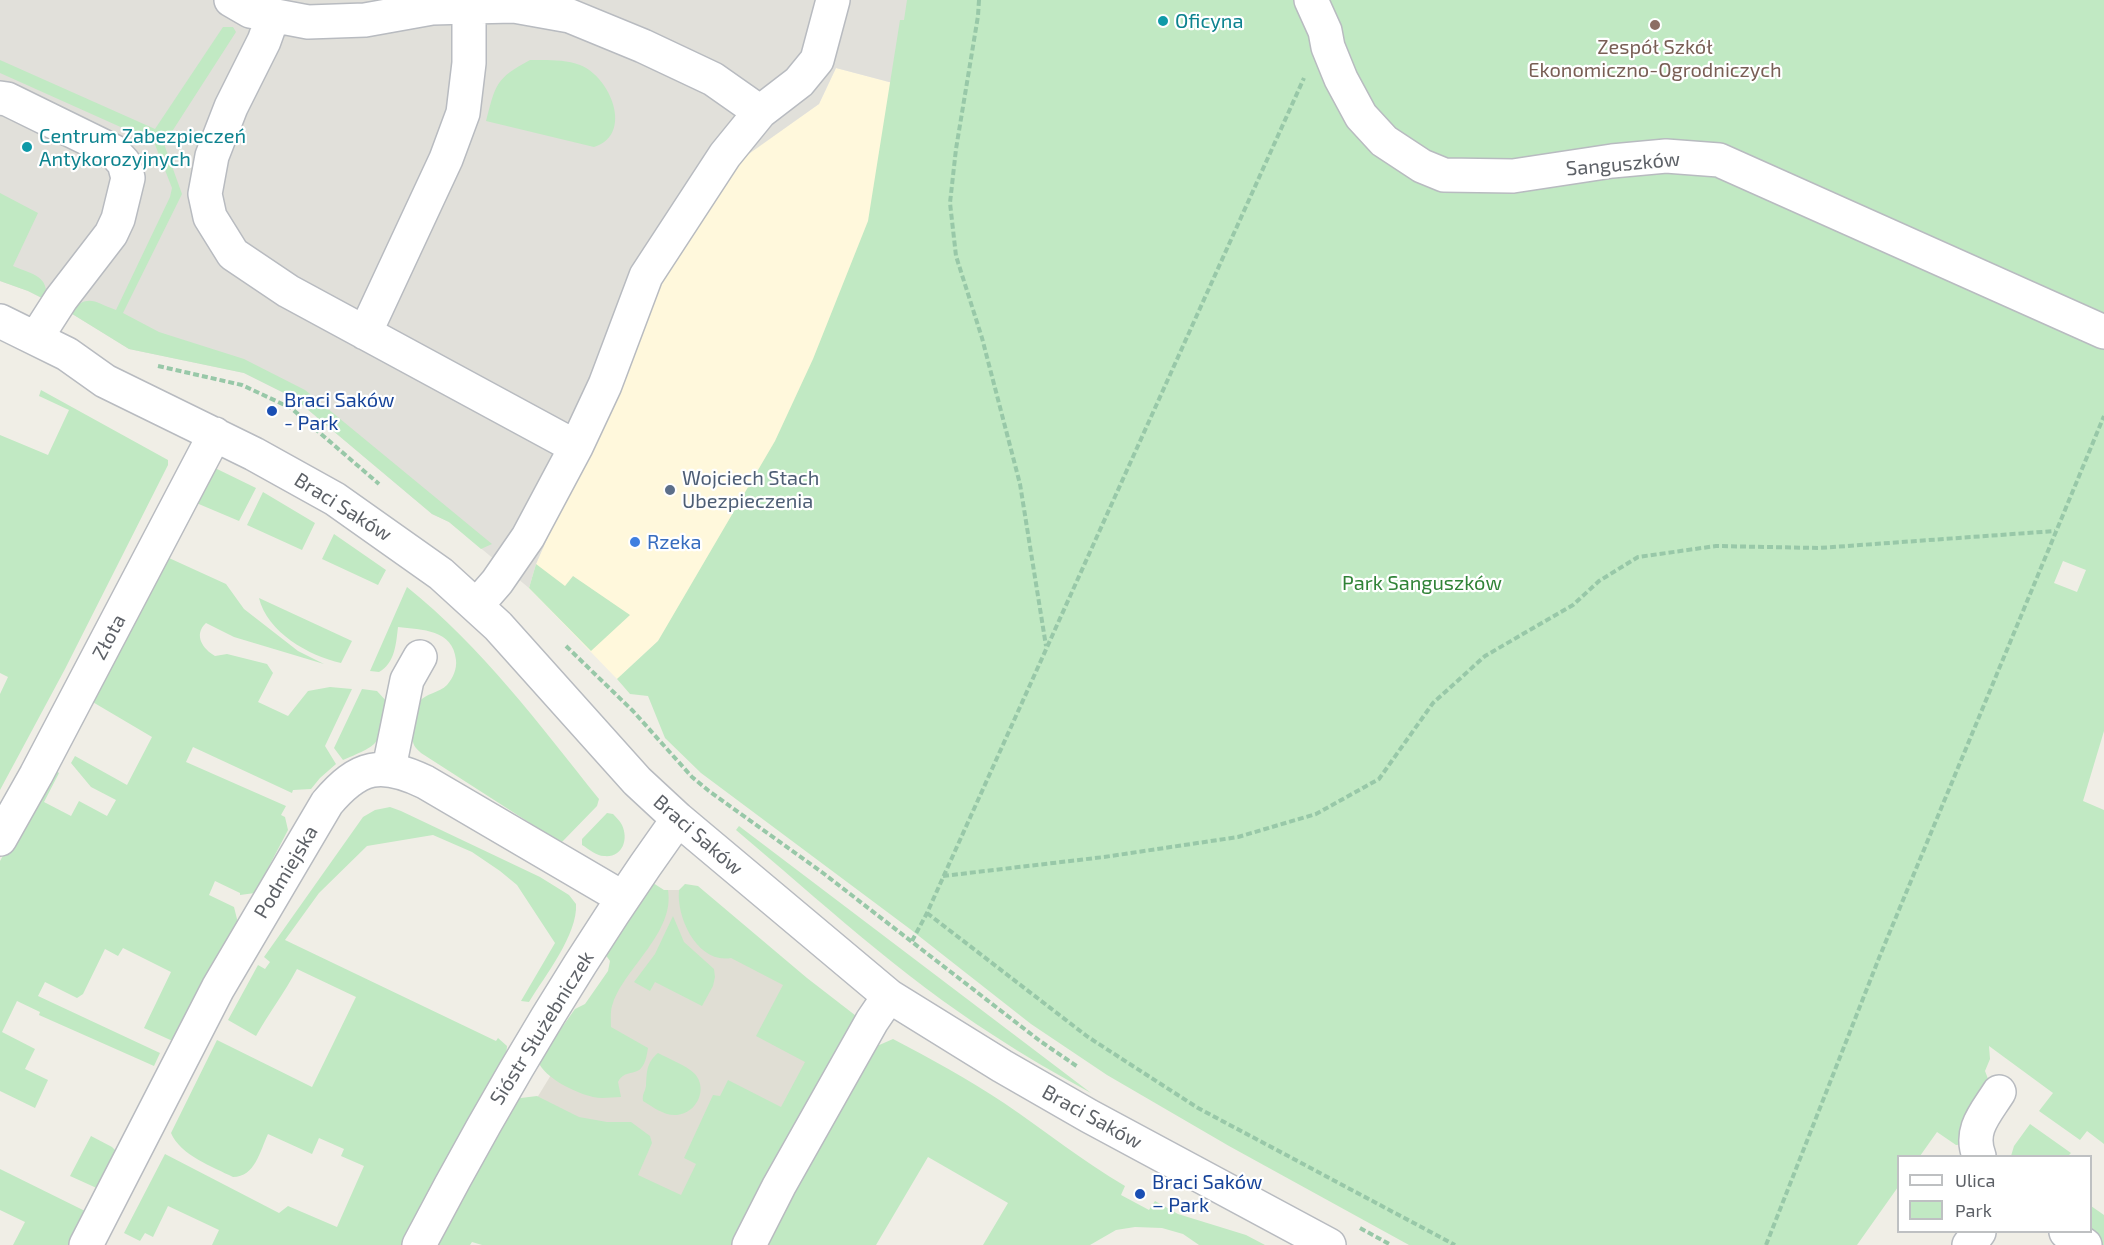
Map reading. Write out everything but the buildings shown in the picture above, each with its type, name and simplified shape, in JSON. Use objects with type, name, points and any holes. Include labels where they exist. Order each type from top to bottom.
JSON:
[{"type":"street","points":[[231,0],[250,11],[308,22],[365,20],[408,6],[432,8],[514,6],[570,16],[643,46],[712,79],[760,112]]},
{"type":"street","points":[[477,605],[497,582],[528,537],[576,447],[605,385],[646,276],[724,155],[760,112],[799,82],[817,60],[834,0]]},
{"type":"street","name":"Sanguszków","points":[[1311,0],[1325,31],[1328,46],[1341,79],[1361,116],[1384,141],[1422,166],[1444,175],[1513,176],[1612,161],[1666,156],[1719,160],[2100,330]]},
{"type":"street","points":[[365,333],[446,159],[463,113],[470,63],[469,7]]},
{"type":"street","points":[[273,16],[264,41],[231,107],[212,156],[205,194],[210,216],[233,254],[288,291],[576,447]]},
{"type":"street","points":[[0,98],[7,99],[112,151],[124,163],[128,178],[125,197],[111,234],[61,299],[36,338]]},
{"type":"street","name":"Braci Saków","points":[[0,321],[67,354],[105,381],[215,434],[335,499],[423,560],[477,605],[528,658],[637,781],[678,819],[889,996],[1002,1066],[1089,1116],[1341,1235]]},
{"type":"street","name":"Braci Saków","points":[[0,344],[59,369],[105,381]]},
{"type":"street","name":"Złota","points":[[0,839],[36,776],[215,434]]},
{"type":"street","points":[[420,657],[407,680],[389,768],[425,782],[623,898]]},
{"type":"street","name":"Podmiejska","points":[[86,1245],[218,988],[327,803],[343,784],[357,776],[389,768]]},
{"type":"street","name":"Sióstr Służebniczek","points":[[419,1245],[467,1152],[515,1069],[623,898],[678,819]]},
{"type":"street","points":[[749,1245],[796,1155],[872,1021],[889,996]]},
{"type":"street","points":[[1978,1155],[1976,1127],[1999,1092]]},
{"type":"street","points":[[1969,1245],[1978,1233]]},
{"type":"street","points":[[2067,1233],[2085,1245]]},
{"type":"path","points":[[979,0],[950,203],[956,256],[982,338],[1020,484],[1046,647]]},
{"type":"path","points":[[912,941],[927,913],[1325,31]]},
{"type":"path","points":[[1766,1245],[1879,958],[2104,416]]},
{"type":"path","points":[[943,876],[1104,857],[1238,837],[1317,814],[1379,778],[1433,703],[1485,656],[1573,605],[1599,581],[1638,558],[1716,546],[1818,548],[2055,531]]},
{"type":"path","points":[[692,777],[912,941],[1040,1041],[1086,1072]]},
{"type":"path","points":[[927,913],[1089,1037],[1198,1108],[1455,1245]]},
{"type":"path","points":[[1341,1235],[1391,1245]]},
{"type":"shaded area","points":[[0,0],[921,0],[908,87],[836,68],[819,104],[736,163],[657,290],[536,564],[529,588],[449,522],[432,514],[294,398],[244,373],[129,349],[69,312],[28,291],[0,281]]},
{"type":"shaded area","points":[[836,68],[908,87],[888,214],[808,419],[658,641],[617,679],[529,588],[536,564],[657,290],[736,162],[819,104]]},
{"type":"shaded area","points":[[664,890],[684,890],[833,1029],[708,1245],[496,1165]]},
{"type":"green space","name":"Park Sanguszków","points":[[907,0],[2104,0],[2104,731],[2083,801],[2104,810],[2104,1144],[2087,1131],[2080,1140],[2039,1111],[2053,1093],[1989,1046],[1990,1059],[1985,1071],[1990,1084],[1968,1144],[1956,1145],[1937,1132],[1921,1155],[1897,1155],[1897,1188],[1857,1245],[1409,1245],[1229,1146],[1107,1075],[1031,1024],[910,929],[701,773],[665,738],[648,696],[630,694],[617,679],[658,641],[775,441],[813,359],[868,221],[900,20],[904,20]],"holes":[[[2063,561],[2086,570],[2077,592],[2054,583]]]},
{"type":"green space","points":[[223,27],[233,27],[236,32],[164,144],[182,194],[123,313],[159,332],[244,359],[305,390],[492,544],[481,549],[449,522],[432,514],[294,398],[244,373],[129,349],[69,312],[87,301],[97,302],[116,310],[170,197],[172,188],[154,142],[0,73],[0,60],[155,129]]},
{"type":"green space","points":[[530,60],[574,63],[591,71],[601,81],[614,106],[613,131],[606,141],[594,147],[486,121],[495,90],[503,78]]},
{"type":"green space","points":[[0,193],[38,213],[13,266],[33,274],[42,281],[45,285],[46,300],[0,281]]},
{"type":"green space","points":[[41,390],[168,460],[168,465],[65,669],[0,790],[0,694],[8,677],[0,673],[0,435],[48,455],[69,410],[39,396]]},
{"type":"green space","points":[[215,468],[256,488],[239,521],[194,502],[169,558],[226,584],[244,609],[298,651],[324,664],[234,637],[206,623],[200,632],[203,646],[215,656],[227,654],[267,664],[273,673],[258,702],[288,716],[308,691],[330,687],[352,689],[325,746],[336,764],[311,789],[293,790],[292,793],[193,747],[186,762],[286,806],[281,815],[285,817],[288,830],[255,893],[240,895],[215,881],[209,895],[234,907],[238,923],[177,1043],[144,1028],[171,972],[123,948],[118,956],[105,949],[83,994],[77,998],[45,982],[38,996],[160,1053],[154,1066],[39,1015],[40,1012],[17,1001],[2,1032],[35,1049],[25,1069],[48,1080],[35,1108],[0,1091],[0,861],[51,767],[59,773],[44,802],[71,816],[79,801],[107,816],[116,800],[91,787],[71,763],[75,756],[127,785],[152,737],[91,701],[97,689],[92,686],[127,630],[196,491]]},
{"type":"green space","points":[[263,492],[315,523],[302,550],[247,525]]},
{"type":"green space","points":[[334,534],[386,570],[378,585],[322,559]]},
{"type":"green space","points":[[536,564],[565,586],[573,576],[630,615],[591,651],[529,588]]},
{"type":"green space","points":[[407,587],[460,635],[509,687],[599,799],[597,806],[561,843],[421,753],[414,745],[412,727],[417,705],[425,697],[447,685],[454,673],[456,660],[454,650],[443,637],[426,631],[398,627],[392,658],[379,672],[370,671]]},
{"type":"green space","points":[[259,598],[352,641],[341,663],[316,655],[291,641],[271,622]]},
{"type":"green space","points":[[362,689],[377,691],[388,703],[383,727],[373,745],[343,760],[334,748]]},
{"type":"green space","points":[[390,807],[540,877],[569,895],[576,904],[572,928],[566,941],[529,1002],[521,1001],[555,943],[517,885],[472,852],[433,835],[367,846],[319,893],[285,940],[496,1041],[498,1038],[507,1046],[506,1057],[411,1245],[212,1245],[219,1230],[168,1206],[153,1237],[145,1233],[140,1241],[124,1233],[165,1154],[279,1213],[288,1206],[337,1227],[364,1166],[341,1156],[344,1149],[319,1138],[312,1154],[268,1134],[252,1168],[247,1173],[233,1177],[189,1154],[175,1141],[171,1133],[217,1040],[312,1087],[356,997],[297,969],[256,1036],[228,1020],[258,965],[265,969],[270,962],[264,957],[363,817],[375,810]]},
{"type":"green space","points":[[607,813],[613,814],[621,824],[625,836],[619,851],[610,856],[601,856],[582,845],[582,839]]},
{"type":"green space","points":[[739,826],[1091,1093],[1005,1043],[893,963],[736,830]]},
{"type":"green space","points":[[650,881],[668,890],[668,905],[664,920],[648,949],[619,990],[611,1015],[611,1027],[648,1048],[646,1058],[640,1070],[624,1075],[618,1082],[621,1097],[593,1097],[554,1079],[538,1061],[575,1009],[585,1004],[608,971],[610,961],[605,954]]},
{"type":"green space","points":[[685,884],[698,886],[807,978],[860,1019],[736,1245],[482,1245],[472,1242],[470,1245],[434,1245],[513,1099],[537,1096],[579,1117],[607,1122],[631,1122],[650,1136],[652,1143],[638,1175],[681,1195],[696,1164],[684,1158],[713,1095],[720,1096],[728,1080],[781,1107],[805,1062],[756,1036],[783,985],[731,958],[719,958],[699,947],[691,937],[681,913],[679,890]]},
{"type":"green space","points":[[673,916],[684,942],[714,969],[713,986],[702,1006],[655,982],[650,991],[634,982],[655,954]]},
{"type":"green space","points":[[893,1039],[949,1069],[1004,1103],[1125,1186],[1121,1195],[1149,1210],[1155,1201],[1178,1214],[1246,1235],[1265,1245],[1199,1245],[1183,1234],[1162,1228],[1135,1227],[1116,1230],[1090,1245],[983,1245],[1008,1203],[928,1157],[876,1245],[760,1245],[877,1046]]},
{"type":"green space","points":[[658,1053],[687,1068],[699,1080],[698,1099],[690,1110],[684,1113],[668,1114],[643,1101],[648,1068],[651,1060]]},
{"type":"green space","points":[[2030,1124],[2071,1153],[2069,1155],[2011,1155],[2014,1146]]},
{"type":"green space","points":[[91,1136],[112,1147],[120,1155],[101,1190],[70,1176]]},
{"type":"green space","points":[[0,1169],[85,1211],[88,1215],[73,1245],[13,1245],[25,1222],[0,1210]]},
{"type":"green space","points":[[2092,1207],[2104,1215],[2104,1245],[2099,1245],[2091,1233]]},
{"type":"place","name":"Oficyna","points":[[1163,21]]},
{"type":"place","name":"Zespół Szkół Ekonomiczno-Ogrodniczych","points":[[1655,25]]},
{"type":"place","name":"Centrum Zabezpieczeń Antykorozyjnych","points":[[27,147]]},
{"type":"place","name":"Braci Saków - Park","points":[[272,411]]},
{"type":"place","name":"Wojciech Stach Ubezpieczenia","points":[[670,490]]},
{"type":"place","name":"Rzeka","points":[[635,542]]},
{"type":"place","name":"Braci Saków – Park","points":[[1140,1194]]}]
